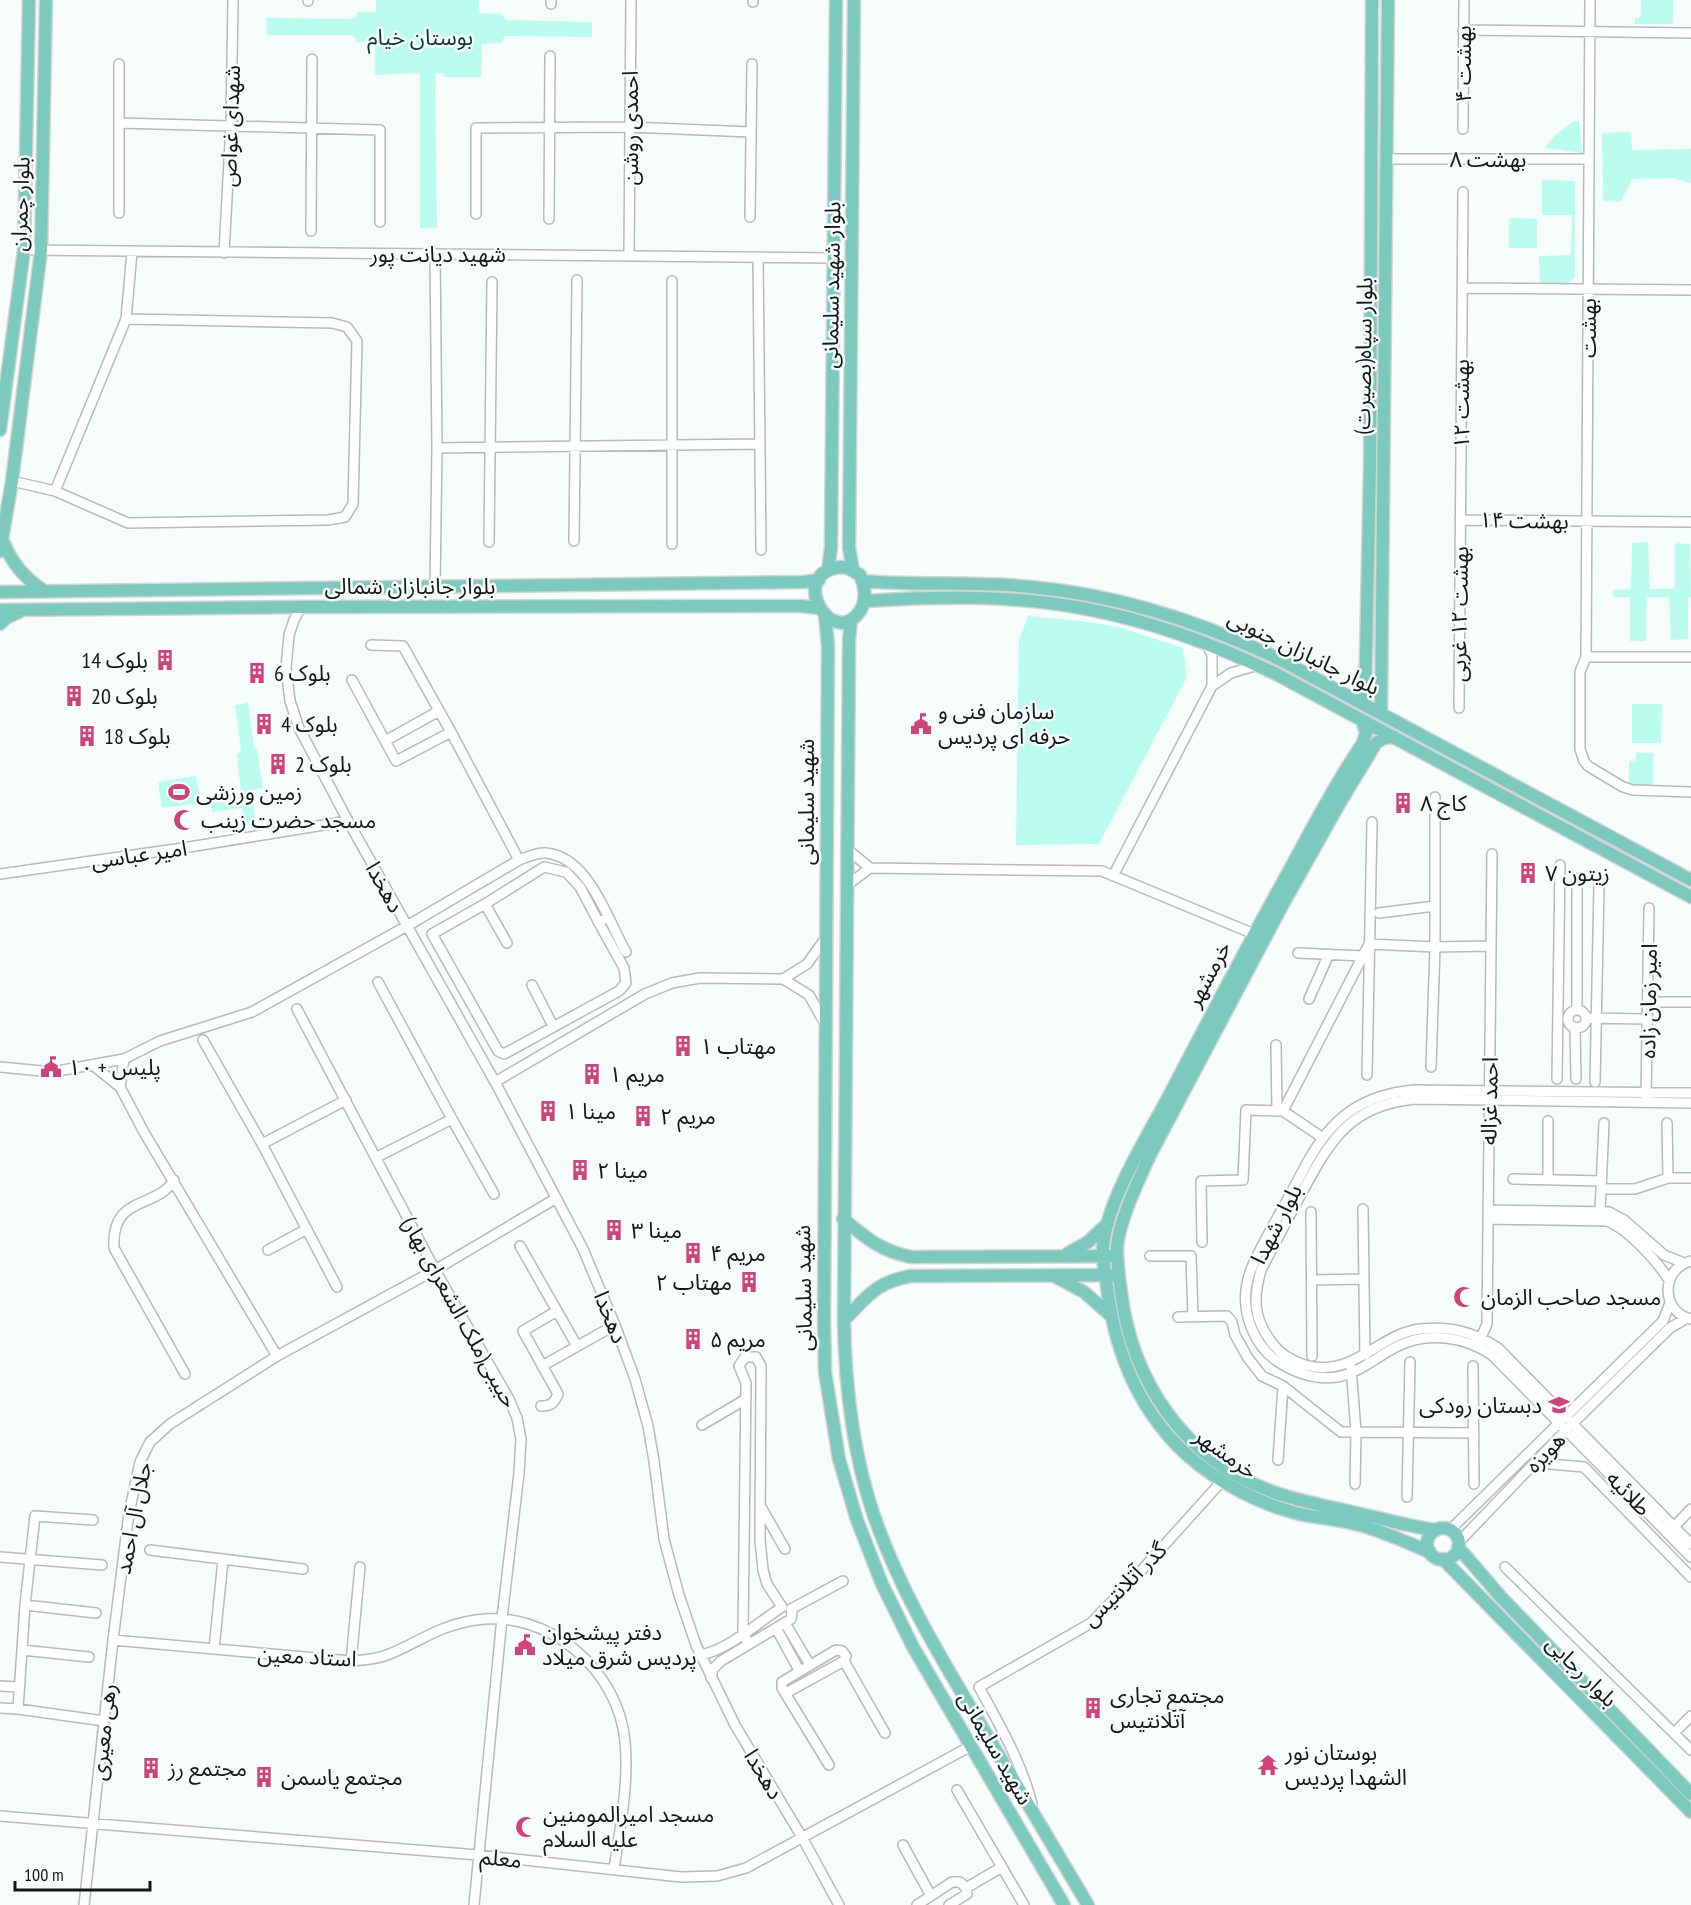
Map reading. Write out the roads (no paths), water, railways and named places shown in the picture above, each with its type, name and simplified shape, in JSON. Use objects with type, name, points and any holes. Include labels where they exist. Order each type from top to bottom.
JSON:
[{"type":"main road","points":[[0,430],[24,250],[29,0]]},
{"type":"main road","name":"بلوار چمران","points":[[1,545],[12,481],[41,250],[46,0]]},
{"type":"main road","name":"بلوار شهید سلیمانی","points":[[828,570],[831,548],[836,0]]},
{"type":"main road","name":"بلوار شهید سلیمانی","points":[[853,570],[849,549],[854,0]]},
{"type":"main road","name":"بلوار سپاه(بصیرت)","points":[[1365,705],[1370,464],[1372,0]]},
{"type":"main road","name":"بلوار سپاه(بصیرت)","points":[[1381,713],[1388,0]]},
{"type":"main road","points":[[835,155],[853,155]]},
{"type":"main road","points":[[1371,158],[1387,159]]},
{"type":"main road","points":[[1,545],[26,579],[44,591]]},
{"type":"main road","points":[[845,567],[853,570],[860,575],[862,581],[864,601],[860,611],[851,620],[838,622],[829,619],[822,611],[816,591],[819,580],[828,570],[845,567]]},
{"type":"main road","name":"بلوار جانبازان شمالی","points":[[0,592],[819,580]]},
{"type":"main road","name":"بلوار جانبازان جنوبی","points":[[862,581],[895,584],[1031,587],[1089,594],[1194,622],[1238,639],[1381,713],[1691,880]]},
{"type":"main road","name":"بلوار جانبازان جنوبی","points":[[864,601],[972,599],[1030,601],[1097,611],[1138,621],[1206,643],[1258,665],[1691,897]]},
{"type":"main road","name":"بلوار جانبازان شمالی","points":[[0,610],[801,606],[822,611]]},
{"type":"main road","points":[[0,624],[6,618],[25,609]]},
{"type":"main road","name":"شهید سلیمانی","points":[[822,611],[828,645],[825,1372],[839,1459],[857,1520],[882,1584],[913,1647],[1064,1905]]},
{"type":"main road","name":"شهید سلیمانی","points":[[851,620],[843,1219],[845,1370],[858,1454],[874,1515],[899,1577],[928,1637],[1088,1905]]},
{"type":"main road","points":[[1362,720],[1371,740],[1394,737]]},
{"type":"main road","name":"خرمشهر","points":[[1371,740],[1254,934],[1137,1154],[1113,1206],[1104,1238],[1103,1256],[1110,1315],[1128,1372],[1144,1402],[1163,1430],[1186,1454],[1222,1480],[1262,1502],[1292,1512],[1353,1523],[1430,1552]]},
{"type":"main road","name":"خرمشهر","points":[[1371,740],[1338,806],[1283,904],[1149,1157],[1131,1199],[1118,1246],[1119,1275],[1124,1312],[1140,1367],[1155,1395],[1174,1421],[1196,1444],[1225,1466],[1267,1490],[1296,1499],[1374,1516],[1393,1523],[1436,1530]]},
{"type":"main road","points":[[843,1219],[875,1244],[893,1253],[911,1257],[1118,1256]]},
{"type":"main road","points":[[1065,1256],[1088,1242],[1108,1222]]},
{"type":"main road","points":[[1053,1275],[1084,1292],[1110,1315]]},
{"type":"main road","points":[[844,1320],[876,1287],[894,1279],[911,1276],[1119,1275]]},
{"type":"main road","points":[[1446,1528],[1450,1530],[1459,1544],[1453,1556],[1438,1558],[1430,1552],[1427,1542],[1436,1530],[1446,1528]]},
{"type":"main road","name":"بلوار رجایی","points":[[1459,1544],[1500,1596],[1691,1794]]},
{"type":"main road","name":"بلوار رجایی","points":[[1443,1559],[1691,1812]]},
{"type":"main road","points":[[971,1746],[987,1736]]},
{"type":"street","name":"شهدای غواص","points":[[224,253],[231,124],[233,0]]},
{"type":"street","name":"احمدی روشن","points":[[629,256],[631,0]]},
{"type":"street","name":"بهشت ۴","points":[[1463,129],[1464,0]]},
{"type":"street","name":"بهشت","points":[[1590,0],[1586,657],[1580,672],[1580,748],[1588,766],[1623,787],[1633,790],[1691,792]]},
{"type":"street","points":[[1463,30],[1691,33]]},
{"type":"street","points":[[549,219],[550,56]]},
{"type":"street","points":[[311,231],[312,59]]},
{"type":"street","points":[[119,64],[119,213]]},
{"type":"street","points":[[750,217],[752,64]]},
{"type":"street","points":[[119,123],[231,124],[380,130],[380,222]]},
{"type":"street","points":[[476,214],[476,128],[630,127],[751,132]]},
{"type":"street","name":"بهشت ۸","points":[[1387,159],[1589,159]]},
{"type":"street","name":"بهشت ۱۲","points":[[1460,520],[1463,192]]},
{"type":"street","name":"شهید دیانت پور","points":[[24,250],[834,258]]},
{"type":"street","points":[[55,491],[126,319],[132,252]]},
{"type":"street","points":[[435,254],[437,448],[435,586]]},
{"type":"street","points":[[758,257],[761,550]]},
{"type":"street","points":[[574,540],[577,280]]},
{"type":"street","points":[[672,281],[672,544]]},
{"type":"street","points":[[489,542],[492,282]]},
{"type":"street","points":[[1462,288],[1691,290]]},
{"type":"street","points":[[12,481],[55,491],[128,523],[328,520],[345,517],[353,504],[357,341],[347,327],[332,323],[126,319]]},
{"type":"street","points":[[437,448],[760,444]]},
{"type":"street","points":[[1370,464],[1383,464]]},
{"type":"street","name":"بهشت ۱۴","points":[[1460,520],[1691,522]]},
{"type":"street","name":"بهشت ۱۲ غربی","points":[[1459,708],[1460,520]]},
{"type":"street","name":"دهخدا","points":[[301,607],[294,620],[287,648],[287,682],[290,701],[308,746],[495,1082],[583,1249],[635,1379],[648,1426],[664,1539],[679,1595],[700,1655],[735,1725],[803,1839]]},
{"type":"street","points":[[1113,876],[1212,686],[1212,655],[1206,643]]},
{"type":"street","points":[[371,645],[403,646],[519,860]]},
{"type":"street","points":[[1586,657],[1691,657]]},
{"type":"street","points":[[1212,686],[1231,673],[1258,665]]},
{"type":"street","points":[[352,680],[396,761],[451,732]]},
{"type":"street","points":[[385,741],[439,711]]},
{"type":"street","points":[[1431,1067],[1435,796]]},
{"type":"street","name":"امیر عباسی","points":[[0,874],[183,848],[348,821]]},
{"type":"street","points":[[1367,1075],[1372,822]]},
{"type":"street","points":[[847,849],[870,868]]},
{"type":"street","points":[[0,1067],[52,1072],[94,1066],[124,1059],[160,1041],[252,1012],[407,926],[519,860],[546,853],[567,859],[585,875],[626,952]]},
{"type":"street","name":"احمد غزاله","points":[[1480,1341],[1486,1324],[1492,854]]},
{"type":"street","points":[[1557,1079],[1560,865]]},
{"type":"street","points":[[544,867],[566,872],[580,887],[599,923],[624,968],[626,983],[619,991],[504,1054],[498,1051],[432,934],[544,867]]},
{"type":"street","points":[[846,886],[870,868],[1102,871],[1254,934]]},
{"type":"street","points":[[1577,882],[1577,1010]]},
{"type":"street","points":[[1595,1082],[1599,886]]},
{"type":"street","points":[[485,904],[507,943]]},
{"type":"street","points":[[1379,913],[1435,906]]},
{"type":"street","name":"امیر زمان زاده","points":[[1646,1098],[1649,908]]},
{"type":"street","points":[[599,923],[608,918]]},
{"type":"street","points":[[783,980],[807,964],[827,936]]},
{"type":"street","points":[[1370,944],[1434,947],[1491,946]]},
{"type":"street","points":[[1280,1111],[1370,944]]},
{"type":"street","points":[[1298,953],[1363,956]]},
{"type":"street","points":[[1309,999],[1329,954]]},
{"type":"street","points":[[495,1082],[645,994],[672,983],[700,978],[783,980],[809,995],[826,1024]]},
{"type":"street","points":[[378,982],[494,1194]]},
{"type":"street","points":[[532,985],[553,1026]]},
{"type":"street","points":[[1648,1002],[1691,1002]]},
{"type":"street","name":"حبیبی(ملک الشعرای بهار)","points":[[297,1009],[435,1270],[494,1371],[517,1418],[521,1439],[519,1473],[502,1618],[474,1905]]},
{"type":"street","points":[[1577,1010],[1582,1011],[1586,1018],[1583,1025],[1575,1027],[1570,1024],[1569,1018],[1572,1012],[1577,1010]]},
{"type":"street","points":[[1558,1018],[1569,1018]]},
{"type":"street","points":[[1586,1018],[1647,1019]]},
{"type":"street","points":[[1575,1027],[1576,1079]]},
{"type":"street","points":[[203,1040],[262,1144],[337,1287]]},
{"type":"street","points":[[1276,1045],[1280,1111]]},
{"type":"street","points":[[120,1087],[124,1059]]},
{"type":"street","points":[[94,1066],[120,1087],[145,1134],[277,1356]]},
{"type":"street","name":"بلوار شهدا","points":[[1272,1239],[1314,1149],[1347,1113],[1367,1101],[1390,1092],[1414,1090],[1489,1096]]},
{"type":"street","name":"بلوار شهدا","points":[[1646,1098],[1691,1093]]},
{"type":"street","name":"بلوار شهدا","points":[[1381,1351],[1365,1355],[1338,1377],[1313,1377],[1290,1370],[1270,1356],[1255,1337],[1247,1314],[1246,1289],[1252,1266],[1272,1239],[1322,1155],[1337,1135],[1353,1121],[1371,1110],[1392,1102],[1414,1099],[1489,1096],[1646,1098],[1691,1103]]},
{"type":"street","points":[[262,1144],[346,1100]]},
{"type":"street","points":[[1202,1242],[1201,1182],[1243,1180],[1246,1110],[1280,1111],[1323,1138]]},
{"type":"street","points":[[377,1157],[452,1119]]},
{"type":"street","points":[[1548,1121],[1548,1180]]},
{"type":"street","points":[[1600,1211],[1604,1123]]},
{"type":"street","points":[[1667,1123],[1668,1178]]},
{"type":"street","points":[[1513,1179],[1548,1180],[1635,1189],[1668,1178],[1691,1178]]},
{"type":"street","points":[[174,1180],[170,1187],[128,1209],[118,1220],[114,1230],[114,1248],[185,1374]]},
{"type":"street","name":"جلال آل احمد","points":[[113,1640],[129,1513],[140,1462],[150,1442],[170,1424],[277,1356],[435,1270],[555,1199]]},
{"type":"street","points":[[1363,1209],[1365,1355]]},
{"type":"street","points":[[1488,1214],[1600,1211],[1617,1215],[1664,1255],[1688,1262]]},
{"type":"street","points":[[1311,1212],[1312,1356]]},
{"type":"street","points":[[1488,1214],[1607,1221],[1619,1227],[1658,1262],[1669,1280]]},
{"type":"street","points":[[268,1250],[307,1229]]},
{"type":"street","points":[[520,1246],[578,1346]]},
{"type":"street","points":[[1150,1256],[1191,1256],[1193,1316]]},
{"type":"street","points":[[1688,1262],[1675,1270],[1669,1280],[1667,1292],[1670,1303],[1677,1312],[1689,1319]]},
{"type":"street","points":[[1312,1280],[1364,1279]]},
{"type":"street","name":"هویزه","points":[[1459,1544],[1566,1424],[1663,1321],[1670,1303]]},
{"type":"street","points":[[541,1406],[550,1406],[558,1394],[523,1331],[557,1311]]},
{"type":"street","points":[[1178,1317],[1227,1316],[1248,1358],[1262,1376],[1283,1386],[1341,1432],[1474,1433]]},
{"type":"street","name":"هویزه","points":[[1450,1530],[1670,1328],[1689,1319]]},
{"type":"street","points":[[542,1366],[615,1325]]},
{"type":"street","name":"بلوار شهدا","points":[[1351,1367],[1381,1351],[1395,1337],[1418,1329],[1462,1330],[1498,1348],[1566,1424]]},
{"type":"street","points":[[700,1655],[712,1653],[743,1633],[782,1607],[767,1584],[763,1570],[760,1540],[761,1366],[756,1357],[745,1357],[739,1366],[746,1383],[743,1633],[749,1644]]},
{"type":"street","points":[[1407,1497],[1410,1362]]},
{"type":"street","points":[[1473,1366],[1474,1484]]},
{"type":"street","points":[[1351,1367],[1356,1432],[1355,1484]]},
{"type":"street","points":[[1278,1460],[1283,1386]]},
{"type":"street","points":[[702,1425],[746,1399]]},
{"type":"street","name":"طلائیه","points":[[1566,1424],[1671,1530],[1691,1557]]},
{"type":"street","points":[[1550,1464],[1584,1467],[1691,1578]]},
{"type":"street","name":"گذر آتلانتیس","points":[[1035,1815],[1027,1785],[979,1687],[1091,1623],[1132,1581],[1222,1480]]},
{"type":"street","points":[[760,1505],[784,1549]]},
{"type":"street","points":[[1671,1530],[1691,1509]]},
{"type":"street","points":[[18,1709],[25,1605],[35,1516],[93,1520]]},
{"type":"street","name":"طلائیه","points":[[1671,1530],[1691,1544]]},
{"type":"street","points":[[150,1550],[303,1569]]},
{"type":"street","points":[[0,1558],[102,1565]]},
{"type":"street","points":[[214,1649],[223,1560]]},
{"type":"street","points":[[351,1662],[360,1567]]},
{"type":"street","points":[[1505,1567],[1691,1750]]},
{"type":"street","points":[[711,1678],[713,1670],[721,1661],[784,1623],[791,1609],[843,1581]]},
{"type":"street","points":[[25,1605],[96,1613]]},
{"type":"street","name":"استاد معین","points":[[113,1640],[351,1662],[389,1654],[454,1623],[479,1619],[502,1618],[539,1627],[557,1635],[590,1664],[608,1690],[626,1740],[622,1806],[614,1869]]},
{"type":"street","points":[[784,1623],[810,1665]]},
{"type":"street","points":[[784,1623],[799,1670]]},
{"type":"street","name":"رهی معیری","points":[[93,1824],[113,1640]]},
{"type":"street","points":[[22,1650],[89,1657]]},
{"type":"street","points":[[786,1693],[844,1661],[846,1656],[842,1651],[836,1650],[782,1682],[782,1688],[829,1765]]},
{"type":"street","points":[[844,1661],[885,1733]]},
{"type":"street","points":[[0,1686],[18,1687]]},
{"type":"street","points":[[0,1708],[104,1721]]},
{"type":"street","points":[[1674,1732],[1691,1716]]},
{"type":"street","name":"معلم","points":[[0,1816],[478,1855],[681,1877],[717,1876],[746,1868],[803,1839],[971,1746]]},
{"type":"street","points":[[957,1790],[1024,1905]]},
{"type":"street","points":[[84,1905],[93,1824]]},
{"type":"street","points":[[803,1839],[839,1905]]},
{"type":"street","points":[[903,1845],[931,1896]]},
{"type":"street","points":[[966,1888],[1002,1868]]},
{"type":"street","points":[[917,1905],[952,1882],[960,1882],[966,1888],[967,1894],[949,1905]]},
{"type":"place","name":"بلوک 14","points":[[165,660]]},
{"type":"place","name":"بلوک 6","points":[[257,673]]},
{"type":"place","name":"بلوک 20","points":[[74,696]]},
{"type":"place","name":"بلوک 4","points":[[264,724]]},
{"type":"place","name":"سازمان فنی و حرفه ای پردیس","points":[[921,724]]},
{"type":"place","name":"بلوک 18","points":[[87,736]]},
{"type":"place","name":"بلوک 2","points":[[278,764]]},
{"type":"place","name":"زمین ورزشی","points":[[179,792]]},
{"type":"place","name":"کاج ۸","points":[[1403,803]]},
{"type":"place","name":"مسجد حضرت زینب","points":[[184,820]]},
{"type":"place","name":"زیتون ۷","points":[[1528,873]]},
{"type":"place","name":"مهتاب ۱","points":[[683,1046]]},
{"type":"place","name":"پلیس + ۱۰","points":[[51,1067]]},
{"type":"place","name":"مریم ۱","points":[[592,1074]]},
{"type":"place","name":"مینا ۱","points":[[548,1111]]},
{"type":"place","name":"مریم ۲","points":[[643,1116]]},
{"type":"place","name":"مینا ۲","points":[[580,1170]]},
{"type":"place","name":"مینا ۳","points":[[614,1230]]},
{"type":"place","name":"مریم ۴","points":[[693,1253]]},
{"type":"place","name":"مهتاب ۲","points":[[749,1282]]},
{"type":"place","name":"مسجد صاحب الزمان","points":[[1464,1297]]},
{"type":"place","name":"مریم ۵","points":[[693,1339]]},
{"type":"place","name":"دبستان رودکی","points":[[1559,1405]]},
{"type":"place","name":"دفتر پیشخوان پردیس شرق میلاد","points":[[525,1645]]},
{"type":"place","name":"مجتمع تجاری آتلانتیس","points":[[1093,1708]]},
{"type":"place","name":"بوستان نور الشهدا پردیس","points":[[1268,1765]]},
{"type":"place","name":"مجتمع رز","points":[[151,1768]]},
{"type":"place","name":"مجتمع یاسمن","points":[[264,1777]]},
{"type":"place","name":"مسجد امیرالمومنین علیه السلام","points":[[526,1827]]},
{"type":"park label","name":"بوستان خیام","points":[[420,37]]}]
